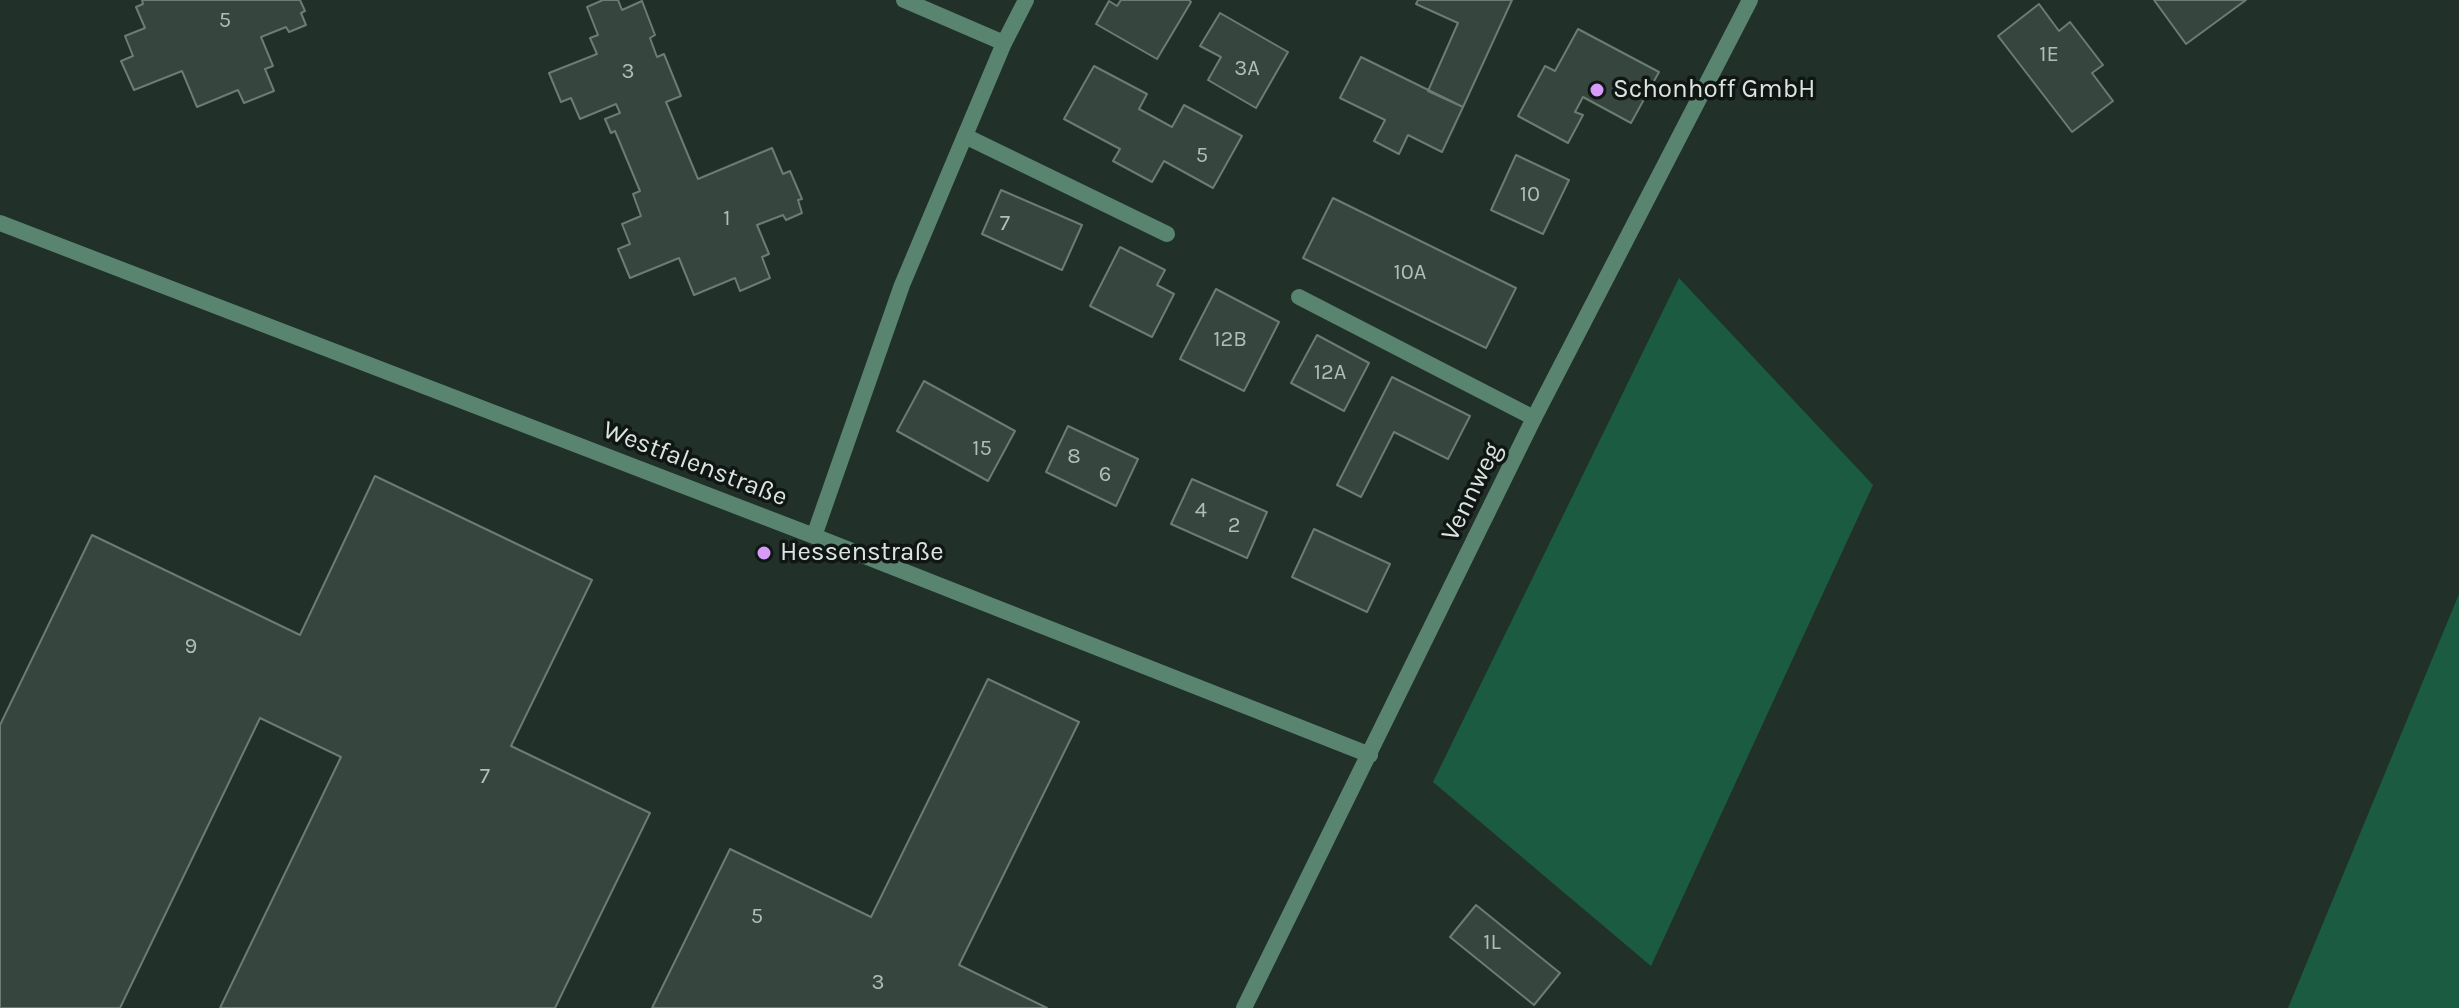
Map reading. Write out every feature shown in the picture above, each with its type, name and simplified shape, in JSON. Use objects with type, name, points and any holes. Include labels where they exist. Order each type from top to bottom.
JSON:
[{"type":"street","points":[[904,0],[1004,43]]},
{"type":"street","points":[[814,536],[902,285],[1004,43],[1026,0]]},
{"type":"street","name":"Vennweg","points":[[1244,1008],[1534,418],[1750,0]]},
{"type":"street","points":[[965,136],[1167,234]]},
{"type":"street","name":"Westfalenstraße","points":[[0,223],[814,536],[1370,755]]},
{"type":"street","points":[[1299,297],[1534,418]]},
{"type":"green space","points":[[1679,278],[1873,485],[1651,966],[1433,782]]},
{"type":"green space","points":[[2459,594],[2459,1008],[2288,1008]]},
{"type":"building","points":[[142,0],[300,0],[306,25],[289,32],[286,27],[261,37],[273,66],[265,69],[274,91],[244,103],[238,90],[197,107],[182,71],[134,90],[121,61],[133,56],[125,36],[145,28],[136,7],[143,4]]},
{"type":"building","points":[[603,0],[618,0],[622,10],[642,1],[655,35],[650,38],[657,57],[664,54],[681,96],[666,102],[698,179],[772,148],[783,174],[790,171],[802,199],[798,200],[802,213],[786,220],[783,215],[757,225],[769,254],[762,257],[770,278],[740,291],[735,278],[694,295],[679,258],[630,278],[618,249],[630,244],[622,224],[641,216],[633,194],[640,191],[615,131],[611,133],[605,119],[620,113],[616,104],[580,119],[571,98],[561,102],[549,73],[597,54],[590,38],[598,35],[587,7]]},
{"type":"building","points":[[1121,0],[1191,2],[1157,59],[1096,24],[1109,1],[1117,6]]},
{"type":"building","points":[[1418,0],[1512,0],[1463,107],[1428,91],[1458,23],[1416,4]]},
{"type":"building","points":[[2154,0],[2246,0],[2186,44]]},
{"type":"building","points":[[2039,4],[2059,31],[2070,22],[2103,65],[2092,73],[2113,101],[2072,132],[1998,36]]},
{"type":"building","points":[[1220,13],[1288,52],[1256,108],[1208,80],[1221,57],[1200,46]]},
{"type":"building","points":[[1578,29],[1659,72],[1631,123],[1583,97],[1575,112],[1583,115],[1568,143],[1518,116],[1545,66],[1555,71]]},
{"type":"building","points":[[1361,57],[1463,107],[1442,152],[1408,135],[1399,154],[1374,141],[1385,120],[1340,98]]},
{"type":"building","points":[[1094,66],[1147,94],[1139,109],[1172,127],[1184,105],[1242,136],[1213,188],[1164,161],[1152,182],[1113,161],[1120,149],[1064,119]]},
{"type":"building","points":[[1516,155],[1569,180],[1543,234],[1491,210]]},
{"type":"building","points":[[1001,190],[1082,225],[1062,270],[982,234]]},
{"type":"building","points":[[1333,198],[1516,288],[1486,348],[1303,258]]},
{"type":"building","points":[[1120,247],[1165,270],[1157,285],[1174,294],[1152,337],[1090,306]]},
{"type":"building","points":[[1216,289],[1279,322],[1244,391],[1180,359]]},
{"type":"building","points":[[1317,335],[1369,363],[1344,411],[1291,383]]},
{"type":"building","points":[[1392,377],[1470,416],[1448,459],[1394,432],[1361,497],[1337,485]]},
{"type":"building","points":[[924,381],[1015,431],[988,481],[897,431]]},
{"type":"building","points":[[1068,426],[1138,459],[1116,506],[1046,472]]},
{"type":"building","points":[[375,476],[592,580],[511,746],[650,813],[555,1008],[220,1008],[341,757],[260,718],[120,1008],[0,1008],[0,725],[92,535],[300,635]]},
{"type":"building","points":[[1192,479],[1267,512],[1247,558],[1171,524]]},
{"type":"building","points":[[1314,529],[1390,564],[1367,612],[1292,577]]},
{"type":"building","points":[[988,679],[1079,722],[959,965],[1047,1008],[652,1008],[730,849],[871,917]]},
{"type":"building","points":[[1476,905],[1560,973],[1534,1005],[1450,937]]},
{"type":"place","name":"Schonhoff GmbH","points":[[1597,90]]},
{"type":"place","name":"Hessenstraße","points":[[764,553]]}]
